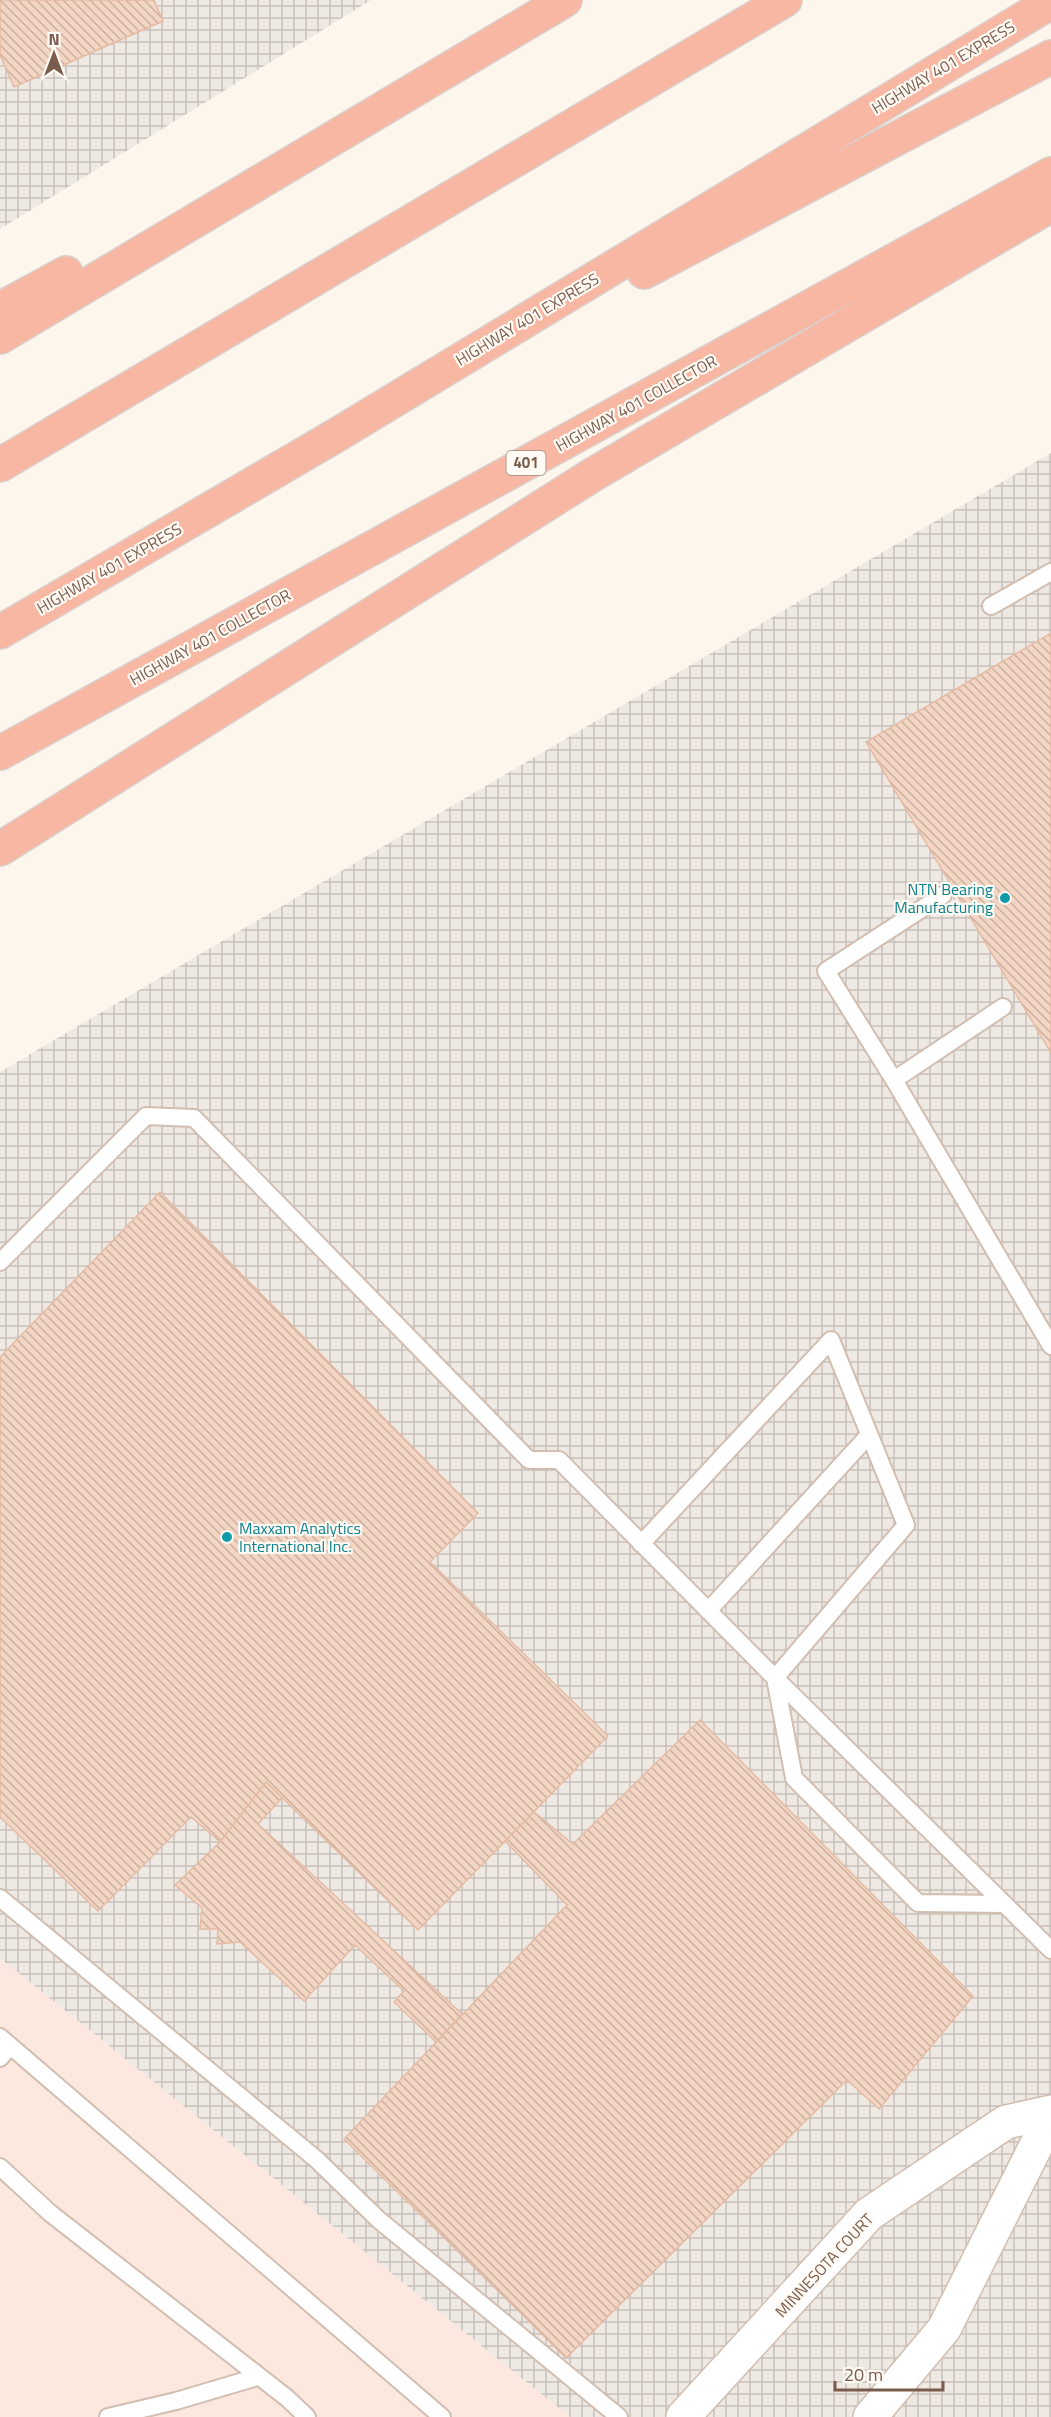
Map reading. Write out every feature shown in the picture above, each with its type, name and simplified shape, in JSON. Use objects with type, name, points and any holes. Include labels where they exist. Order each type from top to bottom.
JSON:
[{"type":"highway","points":[[0,338],[565,0]]},
{"type":"highway","points":[[0,465],[785,0]]},
{"type":"highway","name":"HIGHWAY 401 EXPRESS","points":[[0,632],[335,436],[1051,2]]},
{"type":"highway","points":[[335,436],[1051,57]]},
{"type":"highway","points":[[0,309],[392,102]]},
{"type":"highway","name":"HIGHWAY 401 COLLECTOR","points":[[0,753],[1051,174]]},
{"type":"highway","points":[[0,849],[594,474],[1051,205]]},
{"type":"street","name":"MINNESOTA COURT","points":[[683,2417],[869,2214],[1006,2122],[1051,2114]]},
{"type":"street","name":"MINNESOTA COURT","points":[[870,2417],[944,2329],[1051,2114]]},
{"type":"lane","points":[[992,606],[1051,572]]},
{"type":"lane","points":[[943,896],[826,971],[894,1080],[1051,1346]]},
{"type":"lane","points":[[894,1080],[1003,1007]]},
{"type":"lane","points":[[0,1262],[146,1116],[194,1118],[530,1460],[559,1460],[775,1678],[1051,1950]]},
{"type":"lane","points":[[641,1544],[831,1340],[906,1525],[775,1678]]},
{"type":"lane","points":[[708,1611],[869,1434]]},
{"type":"lane","points":[[775,1678],[794,1778],[918,1903],[1004,1904]]},
{"type":"lane","points":[[0,1898],[316,2159],[379,2220],[619,2417]]},
{"type":"lane","points":[[4,2047],[442,2417]]},
{"type":"lane","points":[[0,2167],[50,2213],[257,2377],[287,2398],[307,2417]]},
{"type":"lane","points":[[108,2417],[176,2401],[257,2377]]},
{"type":"shaded area","points":[[0,0],[371,0],[0,229]]},
{"type":"shaded area","points":[[1051,453],[1051,2417],[570,2417],[0,1958],[0,1072]]},
{"type":"shaded area","points":[[0,1958],[570,2417],[0,2417]]},
{"type":"building","points":[[0,0],[154,0],[163,21],[14,87],[0,55]]},
{"type":"building","name":"NTN Bearing Manufacturing","points":[[1051,633],[1051,1053],[866,742]]},
{"type":"building","name":"Maxxam Analytics International Inc.","points":[[160,1192],[478,1513],[430,1562],[608,1736],[418,1930],[266,1782],[220,1842],[191,1817],[98,1911],[0,1817],[0,1357]]},
{"type":"building","points":[[700,1720],[973,1996],[879,2109],[847,2080],[566,2358],[344,2139],[567,1905],[505,1841],[534,1812],[573,1844]]},
{"type":"building","points":[[266,1782],[282,1798],[258,1824],[462,2014],[436,2042],[394,2002],[404,1991],[355,1945],[304,2001],[240,1942],[217,1944],[218,1929],[200,1929],[202,1908],[175,1885],[220,1842]]},
{"type":"place","name":"NTN Bearing Manufacturing","points":[[1005,898]]},
{"type":"place","name":"Maxxam Analytics International Inc.","points":[[227,1537]]}]
